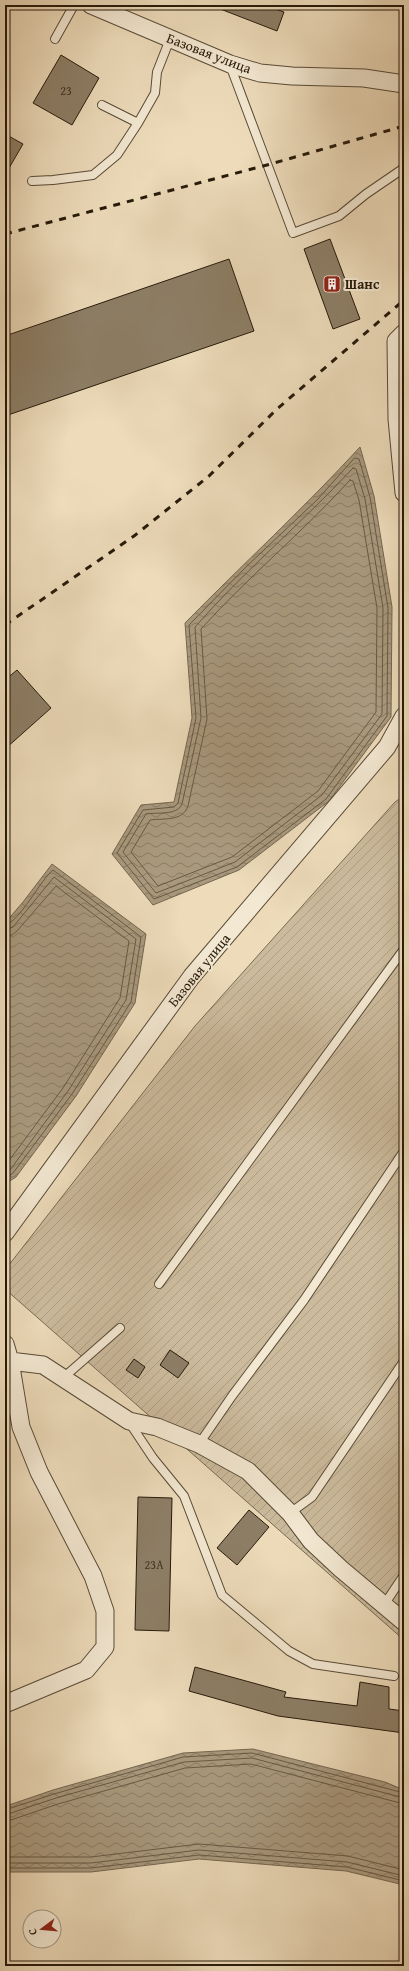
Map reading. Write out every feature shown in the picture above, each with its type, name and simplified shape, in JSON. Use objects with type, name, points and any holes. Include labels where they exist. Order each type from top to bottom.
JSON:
[{"type":"street","name":"Базовая улица","points":[[91,5],[230,64],[260,73],[292,76],[364,78],[404,84]]},
{"type":"street","points":[[404,333],[396,341],[397,419],[404,493]]},
{"type":"street","name":"Базовая улица","points":[[5,1233],[192,976],[387,747],[404,716]]},
{"type":"street","points":[[5,1344],[10,1361],[22,1427],[39,1472],[93,1576],[105,1611],[105,1647],[86,1670],[5,1704]]},
{"type":"street","points":[[10,1361],[43,1365],[129,1422],[157,1427],[198,1444],[248,1471],[290,1514],[311,1541],[340,1569],[404,1622]]},
{"type":"lane","points":[[55,39],[74,5]]},
{"type":"lane","points":[[32,181],[93,175],[117,155],[138,123],[154,93],[157,72],[170,39]]},
{"type":"lane","points":[[230,64],[293,233],[339,216],[366,194],[404,168]]},
{"type":"lane","points":[[102,105],[138,123]]},
{"type":"lane","points":[[158,1284],[404,949]]},
{"type":"lane","points":[[198,1444],[304,1300],[404,1151]]},
{"type":"lane","points":[[63,1378],[120,1328]]},
{"type":"lane","points":[[290,1514],[312,1497],[404,1361]]},
{"type":"lane","points":[[129,1422],[153,1458],[184,1496],[222,1595],[289,1651],[313,1664],[394,1676]]},
{"type":"lane","points":[[384,1605],[404,1575]]},
{"type":"shaded area","points":[[404,796],[404,1640],[5,1289],[5,1270],[195,1026],[395,802]]},
{"type":"water","points":[[360,447],[374,496],[392,607],[391,717],[329,801],[239,870],[153,905],[112,854],[141,805],[174,802],[192,718],[185,623],[317,492]]},
{"type":"water","points":[[52,864],[146,934],[135,1003],[76,1096],[16,1177],[5,1184],[5,923]]},
{"type":"water","points":[[253,1749],[385,1782],[404,1790],[404,1885],[346,1871],[199,1859],[91,1872],[5,1872],[6,1806],[53,1790],[183,1753]]},
{"type":"building","points":[[210,5],[264,5],[284,12],[277,31]]},
{"type":"building","points":[[61,55],[99,78],[72,125],[33,103]]},
{"type":"building","points":[[5,134],[23,144],[5,175]]},
{"type":"building","name":"Шанс","points":[[330,239],[360,319],[333,329],[304,249]]},
{"type":"building","points":[[229,259],[254,331],[5,416],[5,336]]},
{"type":"building","points":[[17,670],[51,708],[5,749],[5,680]]},
{"type":"building","points":[[170,1350],[189,1363],[178,1378],[160,1365]]},
{"type":"building","points":[[134,1359],[145,1367],[138,1378],[126,1370]]},
{"type":"building","points":[[138,1497],[172,1498],[169,1631],[135,1630]]},
{"type":"building","points":[[249,1510],[269,1527],[237,1565],[217,1548]]},
{"type":"building","points":[[195,1667],[286,1692],[284,1697],[357,1706],[360,1682],[389,1687],[389,1709],[404,1711],[404,1733],[278,1716],[189,1691]]},
{"type":"railway","points":[[5,234],[267,165],[404,126]]},
{"type":"railway","points":[[5,625],[134,536],[209,476],[277,409],[404,300]]},
{"type":"place","name":"Шанс","points":[[332,284]]}]
